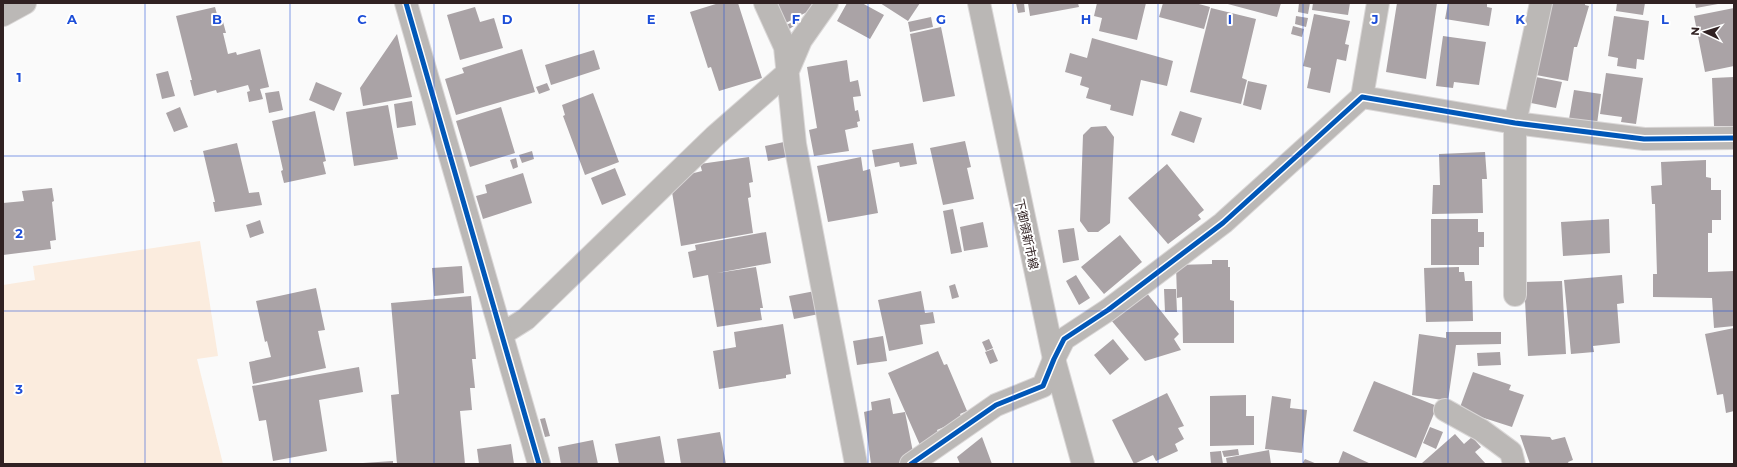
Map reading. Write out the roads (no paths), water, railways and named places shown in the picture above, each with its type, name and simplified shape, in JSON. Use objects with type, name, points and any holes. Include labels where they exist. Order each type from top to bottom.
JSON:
[{"type":"main road","name":"下御領新市線","points":[[979,3],[1054,359],[1083,464]]},
{"type":"street","points":[[3,14],[25,3]]},
{"type":"street","points":[[406,3],[539,464]]},
{"type":"street","points":[[765,3],[785,47],[795,144],[856,464]]},
{"type":"street","points":[[502,334],[526,319],[715,136],[787,73],[801,40],[827,3]]},
{"type":"street","points":[[912,464],[996,405],[1043,386],[1064,339],[1108,310],[1223,223],[1362,97],[1378,3]]},
{"type":"street","points":[[1515,295],[1515,123],[1541,3]]},
{"type":"street","points":[[1362,97],[1515,123],[1644,139],[1734,138]]},
{"type":"street","points":[[1445,410],[1482,430],[1510,452],[1514,464]]}]
